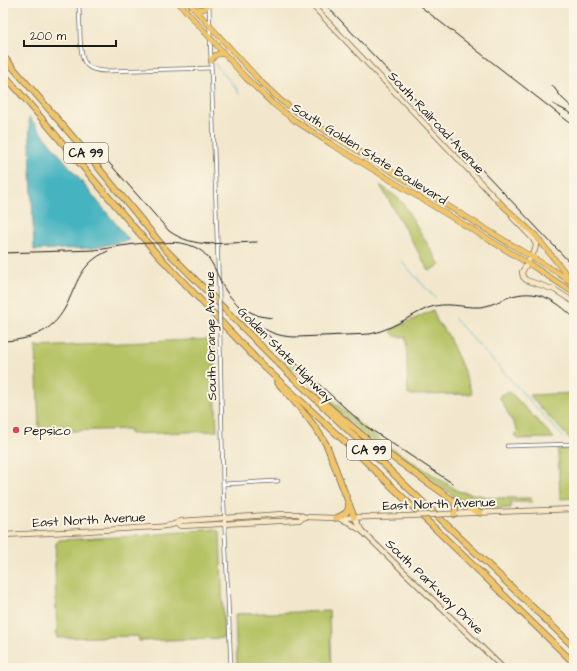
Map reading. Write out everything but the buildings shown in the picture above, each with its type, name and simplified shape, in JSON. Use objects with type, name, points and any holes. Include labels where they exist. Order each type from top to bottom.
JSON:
[{"type":"highway","name":"Golden State Highway","points":[[3,56],[79,144],[166,250],[280,365],[574,647]]},
{"type":"highway","name":"Golden State Highway","points":[[3,73],[156,253],[259,362],[356,452],[574,663]]},
{"type":"highway","points":[[259,362],[313,425],[322,438],[354,517]]},
{"type":"highway","points":[[280,365],[368,440],[451,499],[480,513]]},
{"type":"highway","points":[[451,499],[455,503],[456,507],[454,514]]},
{"type":"highway","points":[[336,518],[346,513],[350,505]]},
{"type":"main road","name":"South Golden State Boulevard","points":[[179,3],[239,71],[263,95],[300,124],[529,260],[558,273],[574,284]]},
{"type":"main road","name":"South Golden State Boulevard","points":[[189,3],[258,79],[280,100],[334,137],[529,260],[574,292]]},
{"type":"main road","points":[[195,10],[204,9],[209,4]]},
{"type":"main road","points":[[211,61],[215,55],[219,53],[224,54]]},
{"type":"main road","points":[[499,202],[536,236],[574,284]]},
{"type":"street","points":[[79,3],[81,55],[87,66],[96,71],[211,68]]},
{"type":"street","name":"South Railroad Avenue","points":[[310,3],[499,202],[535,242],[536,248],[529,260]]},
{"type":"street","name":"South Orange Avenue","points":[[209,4],[225,523],[232,668]]},
{"type":"street","points":[[529,260],[522,274],[526,280],[555,290],[574,302]]},
{"type":"street","points":[[507,446],[574,444]]},
{"type":"street","points":[[224,484],[278,481]]},
{"type":"street","name":"East North Avenue","points":[[176,524],[181,521],[283,514],[298,514],[305,517],[336,518],[574,509]]},
{"type":"street","name":"East North Avenue","points":[[3,535],[108,530],[176,524],[181,526],[299,520],[305,517]]},
{"type":"street","name":"South Parkway Drive","points":[[354,517],[362,531],[503,668]]},
{"type":"street","points":[[336,518],[348,522],[362,531]]},
{"type":"green space","points":[[380,185],[403,203],[440,265],[429,271]]},
{"type":"green space","points":[[433,310],[437,321],[448,335],[464,371],[472,394],[408,395],[406,337],[395,336],[391,330]]},
{"type":"green space","points":[[213,339],[217,431],[130,434],[130,429],[39,432],[36,347]]},
{"type":"green space","points":[[284,355],[324,393],[369,432],[458,491],[494,498],[531,498],[532,502],[511,502],[511,508],[500,509],[472,507],[467,505],[365,435],[280,359]]},
{"type":"green space","points":[[508,392],[511,393],[554,438],[517,439],[514,434],[518,432],[500,398],[500,395]]},
{"type":"green space","points":[[574,393],[574,439],[570,439],[529,395]]},
{"type":"green space","points":[[574,448],[574,498],[560,499],[558,449]]},
{"type":"green space","points":[[216,529],[220,532],[224,638],[139,641],[138,636],[57,638],[55,563],[56,543],[59,540],[136,536]]},
{"type":"green space","points":[[329,611],[331,668],[237,668],[235,614]]},
{"type":"water","points":[[29,117],[129,240],[93,248],[34,250]]},
{"type":"waterway","points":[[215,64],[236,88],[239,94]]},
{"type":"waterway","points":[[401,261],[435,298]]},
{"type":"waterway","points":[[454,318],[564,438]]},
{"type":"railway","points":[[324,3],[574,267]]},
{"type":"railway","points":[[416,3],[574,126]]},
{"type":"railway","points":[[552,85],[562,98],[574,109]]},
{"type":"railway","points":[[553,104],[574,115]]},
{"type":"railway","points":[[103,156],[169,231],[188,240],[209,244]]},
{"type":"railway","points":[[3,253],[95,250],[145,243],[176,242],[189,245],[197,248],[208,257],[227,293],[252,319],[264,329],[279,335],[287,336],[297,337],[370,334],[385,329],[421,311],[435,306],[448,305],[480,307],[509,297],[528,294],[544,297],[560,305],[574,318]]},
{"type":"railway","points":[[205,244],[257,242]]},
{"type":"railway","points":[[3,341],[31,337],[39,334],[53,324],[65,308],[80,275],[85,268],[98,256],[108,251]]},
{"type":"railway","points":[[246,310],[259,316],[272,318]]},
{"type":"railway","points":[[265,332],[300,367],[364,425],[452,483]]},
{"type":"place","name":"Pepsico","points":[[16,430]]}]
